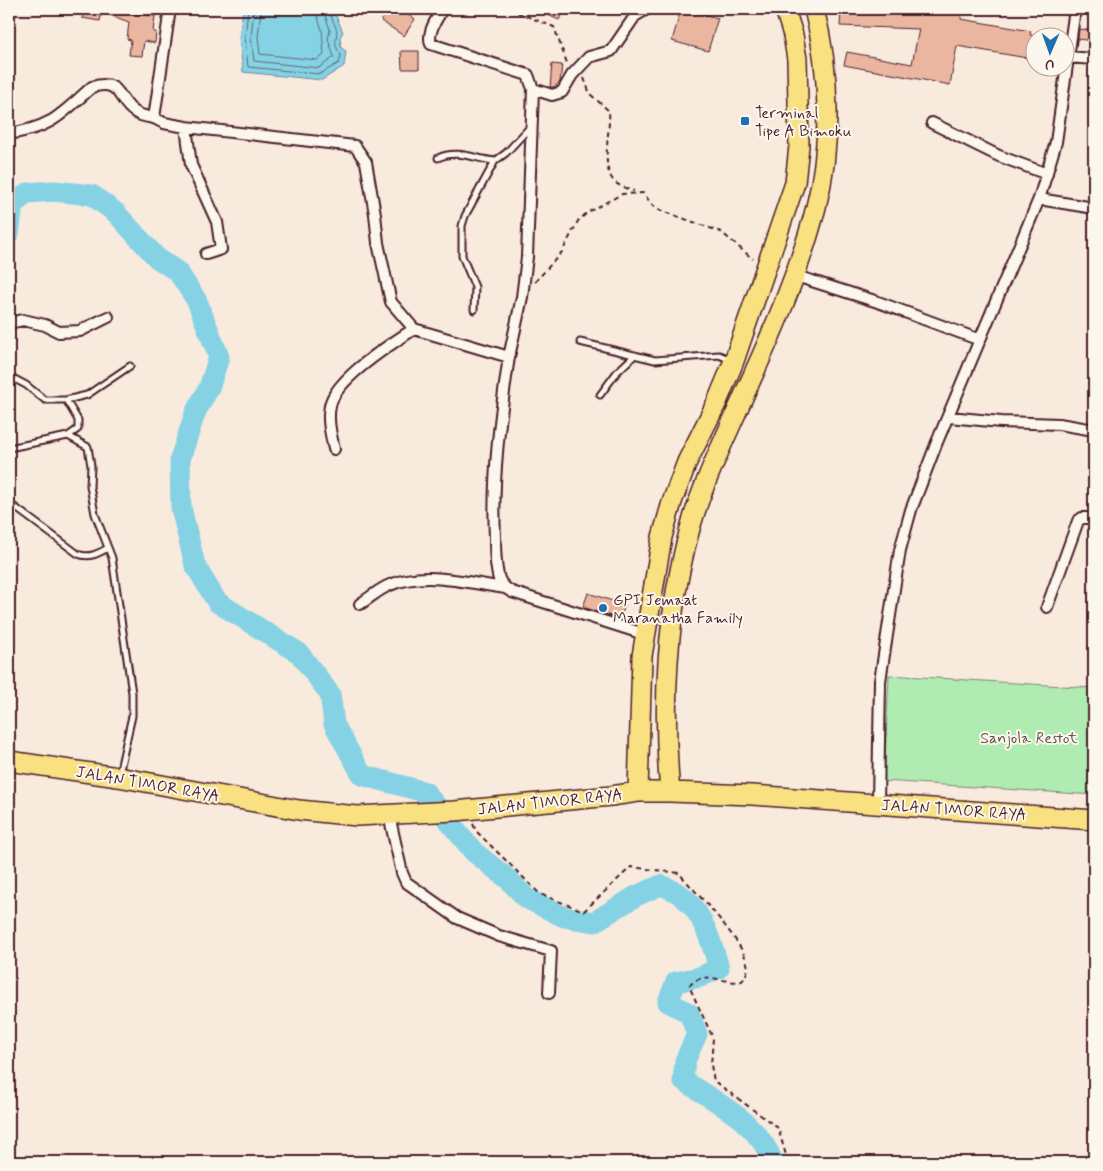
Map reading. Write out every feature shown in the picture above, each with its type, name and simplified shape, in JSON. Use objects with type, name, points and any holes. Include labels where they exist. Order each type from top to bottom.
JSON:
[{"type":"highway","points":[[638,792],[640,682],[644,634],[662,537],[684,469],[734,361],[795,183],[799,146],[796,51],[785,9]]},
{"type":"highway","points":[[670,792],[665,710],[670,628],[682,558],[691,524],[707,478],[761,359],[793,275],[816,207],[820,184],[826,98],[824,52],[814,9]]},
{"type":"highway","points":[[798,98],[826,98]]},
{"type":"highway","points":[[684,469],[707,478]]},
{"type":"highway","name":"JALAN TIMOR RAYA","points":[[9,761],[118,777],[299,810],[357,816],[459,810],[638,792],[670,792],[878,804],[1094,820]]},
{"type":"street","points":[[154,118],[170,9]]},
{"type":"street","points":[[442,9],[429,39],[431,44],[528,75],[533,89],[527,257],[500,420],[493,509],[496,565],[500,580],[505,588]]},
{"type":"street","points":[[533,89],[556,95],[562,92],[572,75],[589,58],[611,51],[636,16],[647,9]]},
{"type":"street","points":[[1071,28],[1074,9]]},
{"type":"street","points":[[1076,58],[1094,59]]},
{"type":"street","points":[[878,804],[880,681],[900,550],[924,476],[1039,199],[1056,142],[1064,78]]},
{"type":"street","points":[[9,134],[38,128],[51,123],[92,87],[108,84],[116,88],[134,112],[164,123],[334,145],[355,146],[366,162],[378,243],[390,302],[414,329],[509,357]]},
{"type":"street","points":[[932,123],[999,156],[1047,174]]},
{"type":"street","points":[[186,127],[190,165],[217,222],[221,249],[206,254]]},
{"type":"street","points":[[1039,199],[1094,208]]},
{"type":"street","points":[[793,275],[878,302],[980,340]]},
{"type":"street","points":[[9,323],[23,320],[45,325],[59,332],[80,331],[108,317]]},
{"type":"street","points":[[334,449],[329,420],[330,406],[334,395],[352,374],[414,329]]},
{"type":"street","points":[[949,417],[1001,422],[1059,424],[1094,430]]},
{"type":"street","points":[[1047,607],[1078,521],[1082,518],[1094,518]]},
{"type":"street","points":[[360,604],[390,585],[412,579],[442,579],[505,588],[577,614],[644,634]]},
{"type":"street","points":[[389,815],[406,882],[457,918],[499,936],[551,951],[549,993]]},
{"type":"lane","points":[[474,310],[475,287],[462,256],[462,226],[465,216],[495,161],[519,141],[531,126]]},
{"type":"lane","points":[[438,158],[458,153],[478,159],[495,161]]},
{"type":"lane","points":[[580,342],[655,360],[719,355],[734,361]]},
{"type":"lane","points":[[600,395],[617,372],[635,355]]},
{"type":"lane","points":[[9,376],[26,384],[44,400],[66,400],[87,394],[130,366]]},
{"type":"lane","points":[[9,448],[68,436],[78,430],[78,420],[66,400]]},
{"type":"lane","points":[[68,436],[88,447],[91,466],[90,486],[95,514],[108,548],[132,693],[132,716],[118,777]]},
{"type":"lane","points":[[9,505],[16,508],[78,554],[84,556],[93,555],[108,548]]},
{"type":"path","points":[[509,9],[554,28],[572,75],[584,78],[590,94],[609,111],[610,124],[606,153],[610,175],[615,182],[636,192]]},
{"type":"path","points":[[522,296],[562,252],[578,220],[610,199],[622,194],[636,192],[644,193],[651,204],[660,210],[721,232],[764,269]]},
{"type":"path","points":[[459,810],[477,832],[540,894],[584,911],[631,867],[679,873],[738,945],[747,964],[746,976],[742,981],[732,983],[707,976],[694,980],[689,986],[713,1038],[711,1065],[714,1081],[778,1128],[788,1162]]},
{"type":"green space","name":"Sanjola Restot","points":[[889,675],[1094,688],[1094,795],[884,781]]},
{"type":"water","points":[[243,9],[333,9],[343,32],[340,37],[341,48],[346,51],[344,66],[322,80],[243,72],[239,37]]},
{"type":"building","points":[[84,9],[102,9],[100,21],[82,18]]},
{"type":"building","points":[[389,9],[411,9],[408,15],[415,19],[404,36],[381,21]]},
{"type":"building","points":[[534,9],[564,9],[559,20]]},
{"type":"building","points":[[681,9],[718,18],[708,51],[672,41]]},
{"type":"building","points":[[841,9],[962,9],[961,19],[1026,30],[1026,58],[957,46],[950,85],[844,65],[847,52],[912,64],[919,29],[840,26]]},
{"type":"building","points":[[108,11],[155,16],[153,32],[156,32],[155,43],[144,41],[142,56],[129,55],[131,40],[127,39],[129,22],[107,14]]},
{"type":"building","points":[[1079,29],[1094,30],[1094,41],[1078,39]]},
{"type":"building","points":[[401,51],[419,51],[419,69],[402,69]]},
{"type":"building","points":[[552,64],[562,65],[560,82],[554,87],[550,87]]},
{"type":"building","name":"GPI Jemaat Maranatha Family","points":[[588,593],[625,605],[620,619],[583,607]]},
{"type":"waterway","points":[[9,234],[13,204],[28,193],[54,191],[92,195],[116,213],[157,258],[178,272],[197,301],[219,357],[209,388],[196,411],[180,459],[181,508],[195,565],[217,602],[299,653],[330,694],[334,724],[362,775],[425,792],[474,852],[509,880],[526,898],[564,917],[594,922],[636,896],[661,885],[682,896],[689,903],[706,929],[719,968],[700,977],[676,982],[668,1002],[689,1013],[697,1034],[685,1061],[683,1080],[735,1114],[746,1124],[766,1147],[773,1162]]},
{"type":"place","name":"Terminal Tipe A Bimoku","points":[[745,121]]},
{"type":"place","name":"GPI Jemaat Maranatha Family","points":[[603,608]]}]
